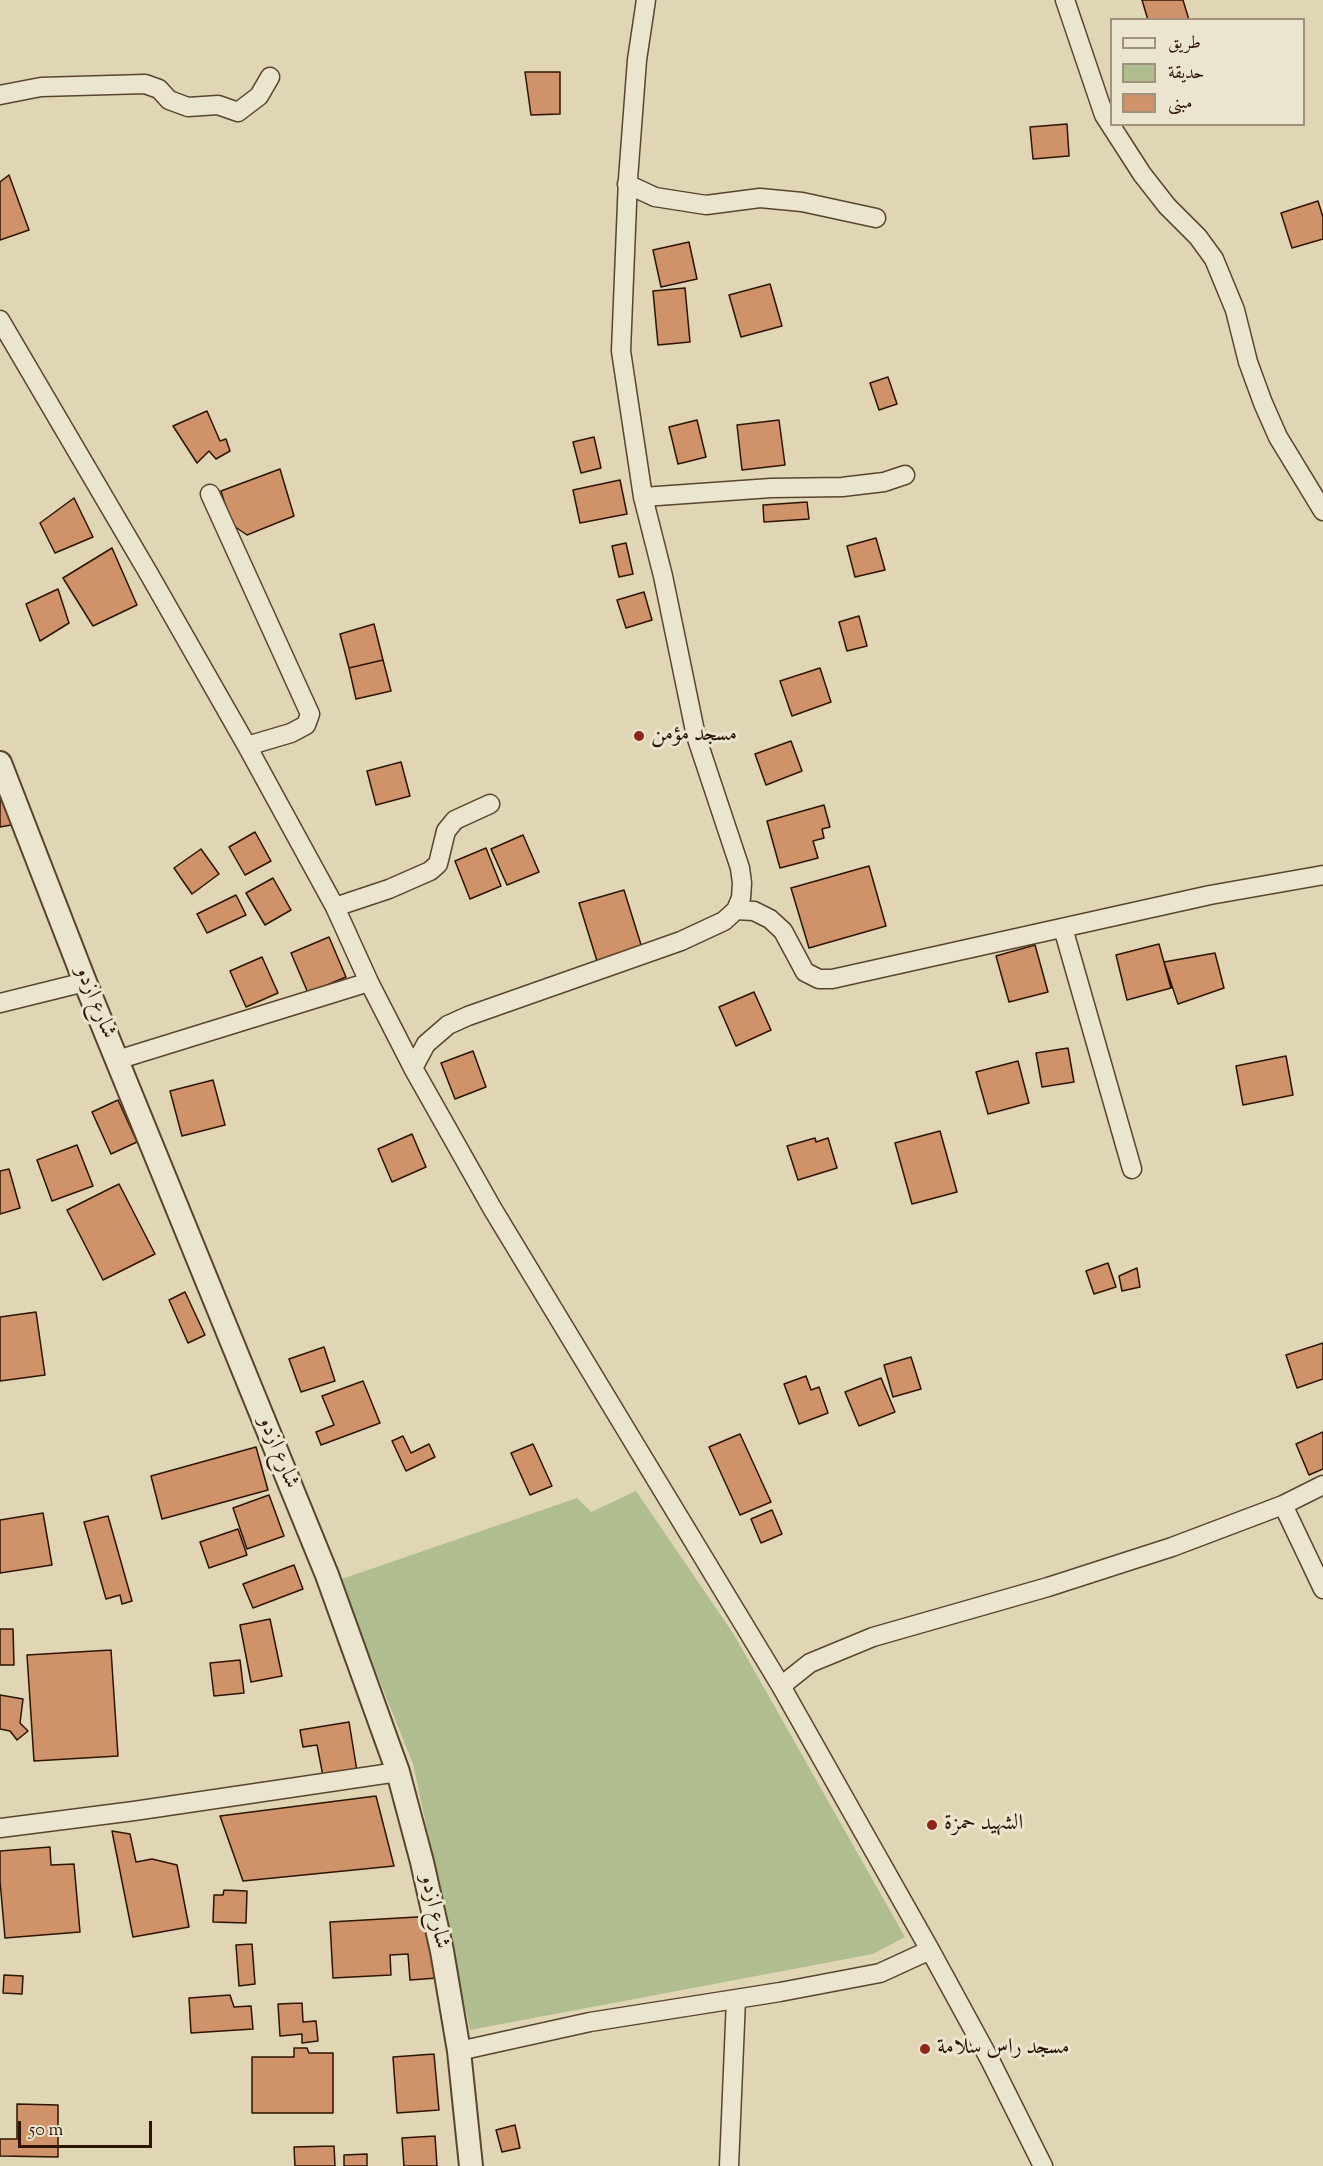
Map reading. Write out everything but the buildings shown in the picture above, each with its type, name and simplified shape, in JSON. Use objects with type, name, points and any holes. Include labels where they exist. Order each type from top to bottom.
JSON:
[{"type":"street","points":[[413,1068],[426,1044],[448,1025],[681,941],[724,921],[736,910],[741,898],[740,868],[696,736],[663,576],[643,497],[621,351],[627,184],[637,60],[646,0]]},
{"type":"street","points":[[1065,0],[1104,115],[1110,124]]},
{"type":"street","points":[[0,95],[41,87],[145,84],[159,89],[169,99],[188,107],[218,105],[238,112],[260,96],[270,77]]},
{"type":"street","points":[[1111,126],[1142,174],[1167,206],[1198,237],[1214,259],[1235,310],[1248,362],[1263,403],[1278,437],[1323,511]]},
{"type":"street","points":[[627,184],[655,197],[706,205],[760,198],[802,202],[876,218]]},
{"type":"street","points":[[0,320],[248,746],[335,907],[369,982],[413,1068],[551,1308],[781,1686],[930,1950],[990,2060],[1043,2166]]},
{"type":"street","points":[[643,497],[771,488],[842,487],[884,482],[905,475]]},
{"type":"street","points":[[210,494],[310,714],[306,725],[291,733],[248,746]]},
{"type":"street","name":"شارع ازدو","points":[[0,763],[85,982],[327,1575],[398,1772],[423,1862],[442,1951],[459,2051],[471,2166]]},
{"type":"street","points":[[335,907],[430,872],[438,864],[446,831],[455,820],[490,804]]},
{"type":"street","points":[[736,910],[754,911],[771,919],[783,931],[806,972],[819,979],[832,979],[1210,895],[1323,875]]},
{"type":"street","points":[[1063,928],[1132,1169]]},
{"type":"street","points":[[0,1003],[85,982]]},
{"type":"street","points":[[117,1060],[369,982]]},
{"type":"street","points":[[781,1686],[810,1663],[873,1637],[1172,1547],[1283,1505],[1323,1485]]},
{"type":"street","points":[[1283,1505],[1323,1589]]},
{"type":"street","points":[[0,1828],[134,1811],[398,1772]]},
{"type":"street","points":[[459,2051],[590,2022],[880,1973],[930,1950]]},
{"type":"street","points":[[729,2166],[736,1999]]},
{"type":"green space","points":[[636,1491],[733,1633],[905,1937],[873,1954],[470,2030],[413,1764],[339,1580],[577,1498],[591,1512]]},
{"type":"place","name":"مسجد مؤمن","points":[[639,736]]},
{"type":"place","name":"الشهيد حمزة","points":[[932,1825]]},
{"type":"place","name":"مسجد راس سلامة","points":[[925,2049]]}]
